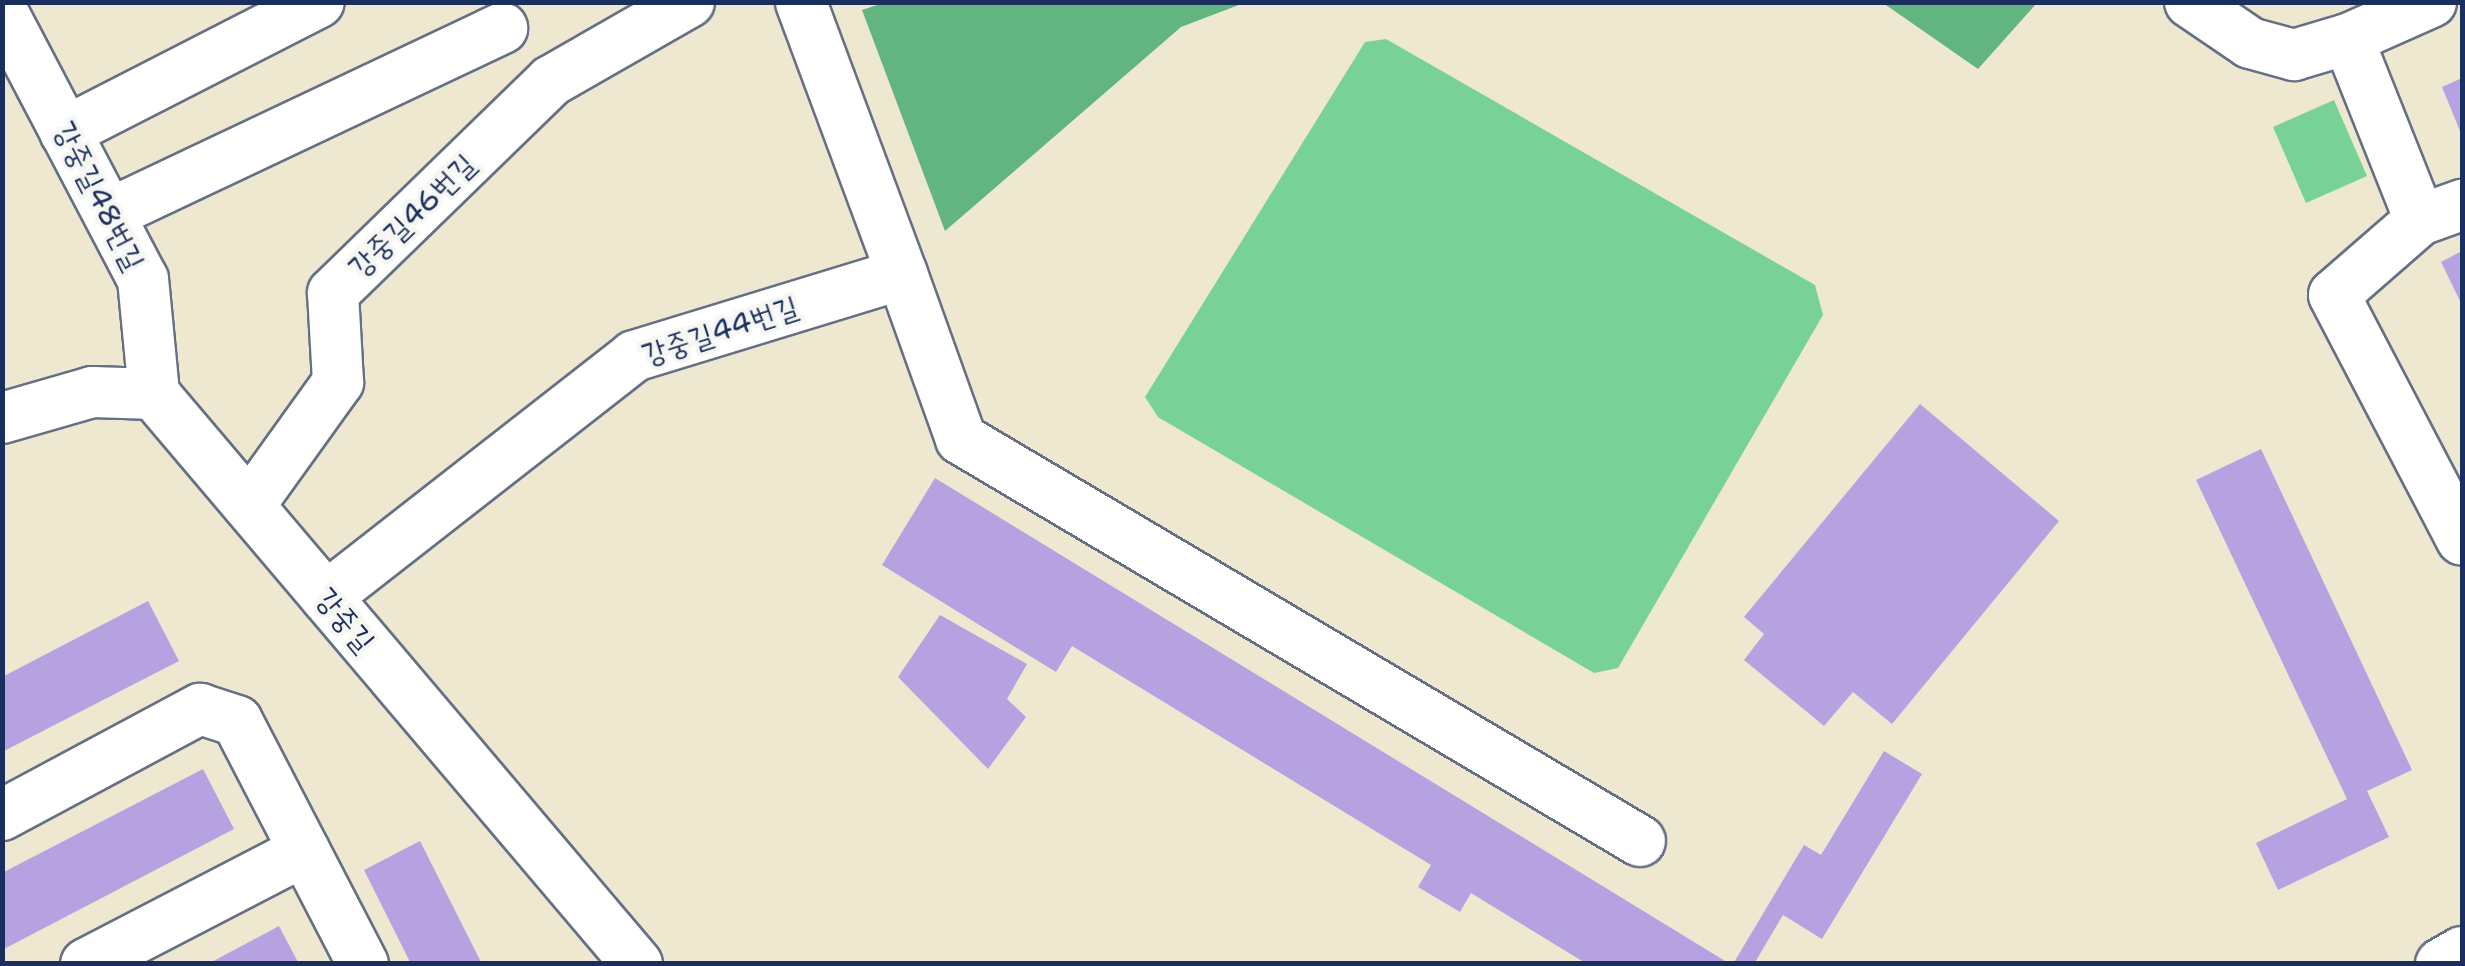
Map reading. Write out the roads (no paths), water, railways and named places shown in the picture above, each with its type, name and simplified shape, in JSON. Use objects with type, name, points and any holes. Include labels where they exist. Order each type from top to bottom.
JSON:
[{"type":"street","points":[[66,132],[319,2]]},
{"type":"street","name":"강중길46번길","points":[[249,506],[338,382],[333,293],[551,82],[689,2]]},
{"type":"street","points":[[801,2],[961,440],[1640,840]]},
{"type":"street","points":[[2190,2],[2250,43],[2294,55],[2348,39],[2431,2]]},
{"type":"street","name":"강중길48번길","points":[[2,11],[143,278],[154,394]]},
{"type":"street","points":[[109,214],[502,28]]},
{"type":"street","points":[[2348,39],[2441,212],[2334,295],[2462,540]]},
{"type":"street","name":"강중길44번길","points":[[326,597],[634,356],[902,274]]},
{"type":"street","points":[[2,418],[92,392],[154,394]]},
{"type":"street","name":"강중길","points":[[154,394],[637,964]]},
{"type":"street","points":[[2,816],[200,709],[237,721],[363,964]]},
{"type":"street","points":[[86,964],[304,851]]},
{"type":"street","points":[[2441,964],[2462,952]]}]
